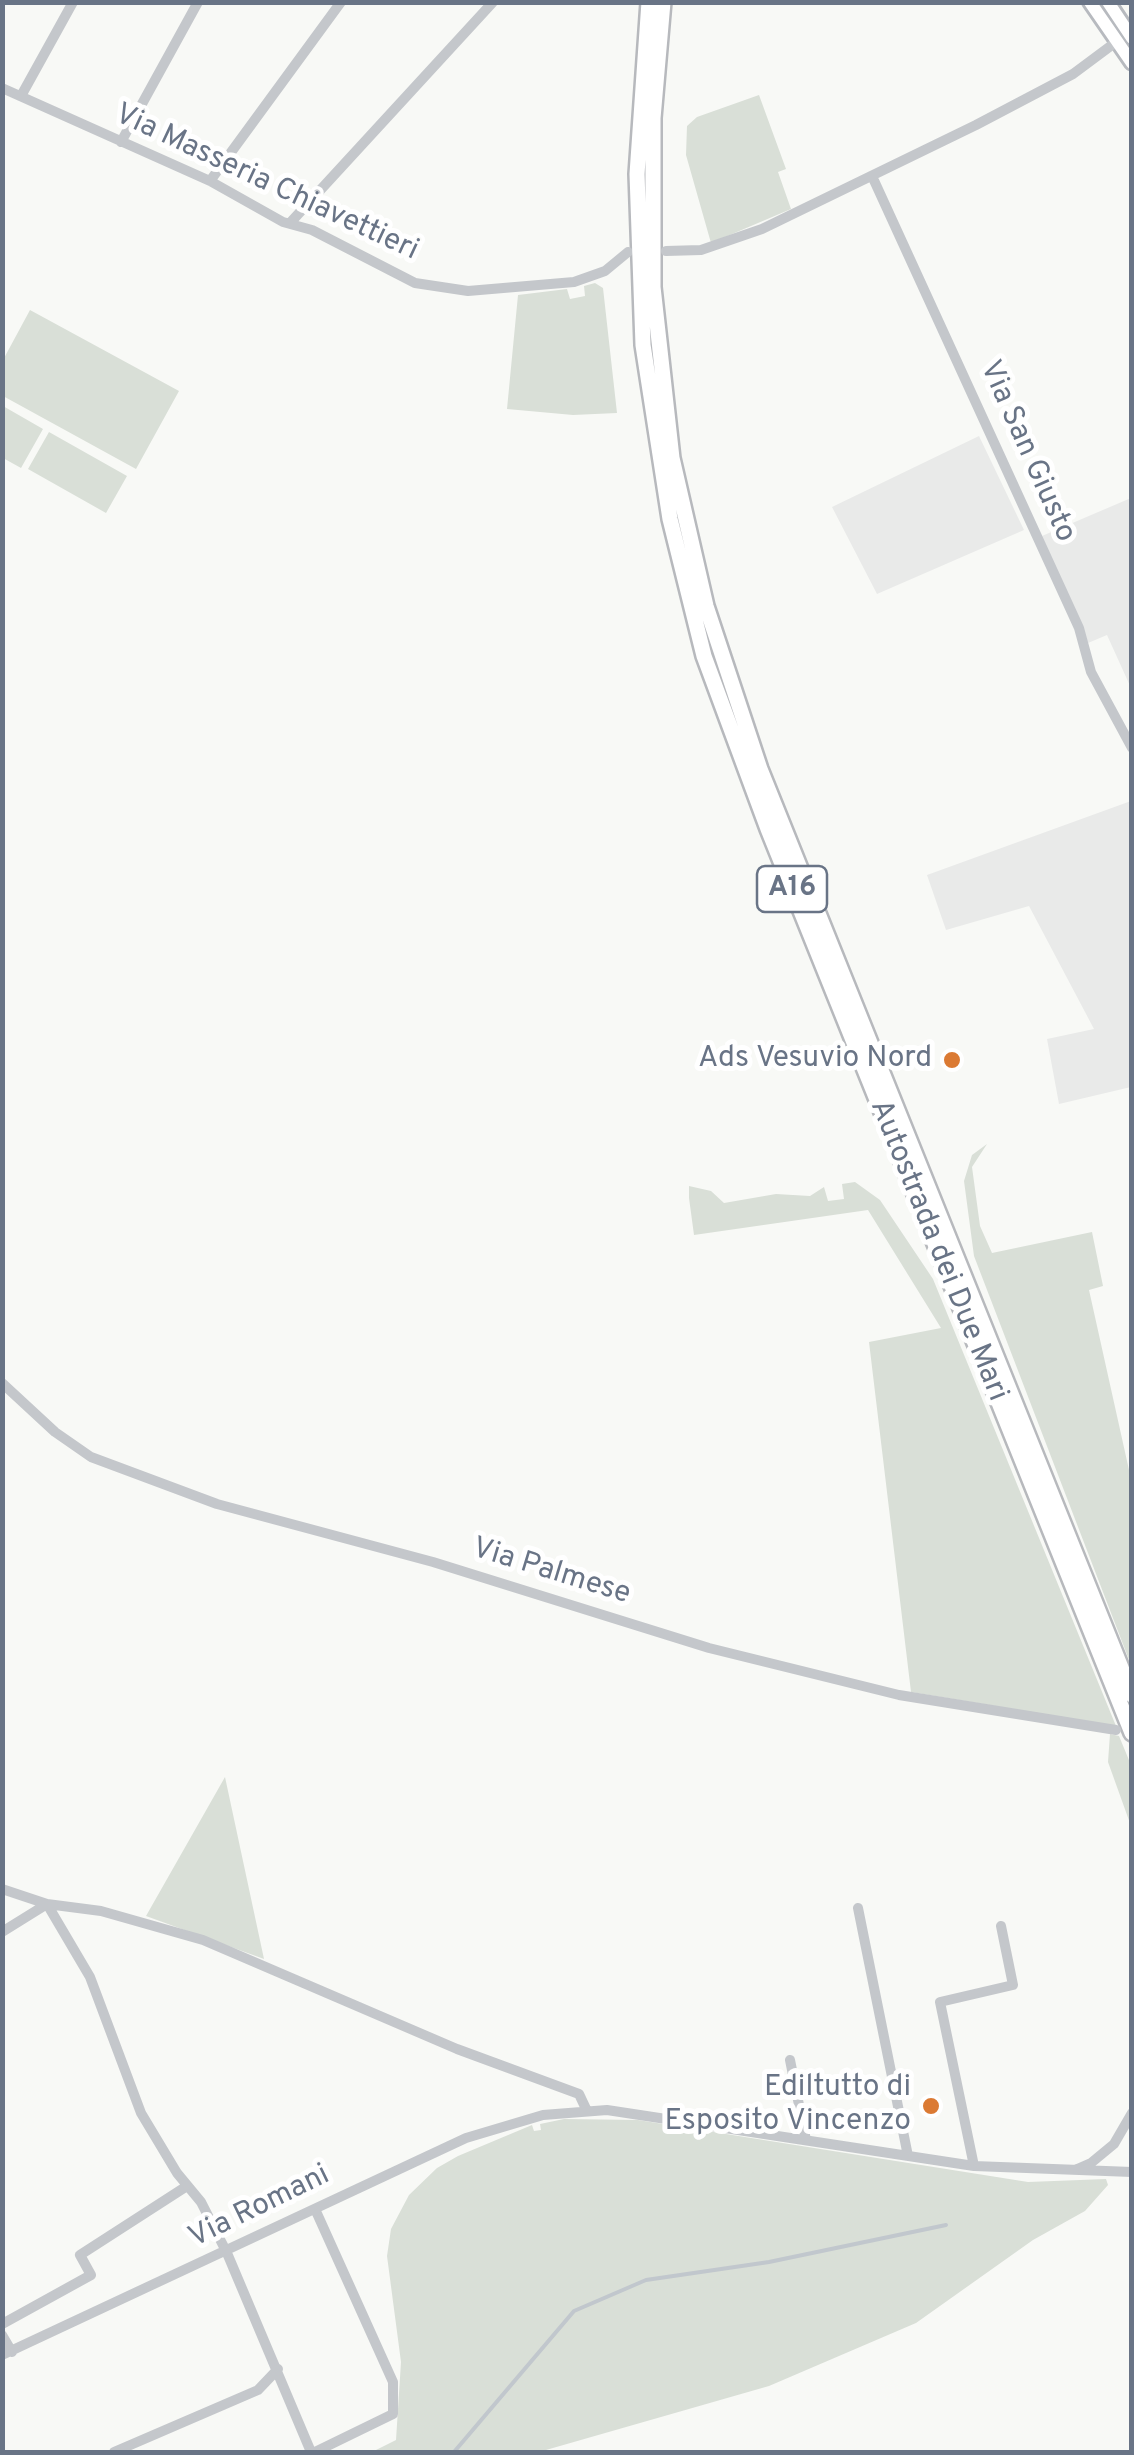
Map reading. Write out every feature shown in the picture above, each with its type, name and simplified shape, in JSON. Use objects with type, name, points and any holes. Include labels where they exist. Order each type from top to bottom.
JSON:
[{"type":"highway","name":"Autostrada dei Due Mari","points":[[649,2],[637,174],[643,344],[666,500],[704,656],[768,829],[1124,1732]]},
{"type":"highway","name":"Autostrada dei Due Mari","points":[[663,2],[653,118],[655,306],[672,458],[706,606],[760,770],[1132,1695]]},
{"type":"main road","points":[[1090,2],[1132,62]]},
{"type":"main road","points":[[1108,2],[1132,38]]},
{"type":"street","points":[[21,96],[73,2]]},
{"type":"street","points":[[121,142],[198,2]]},
{"type":"street","points":[[210,181],[342,2]]},
{"type":"street","points":[[290,223],[493,2]]},
{"type":"street","points":[[666,251],[700,250],[740,237],[872,176],[1073,74],[1116,42]]},
{"type":"street","name":"Via Masseria Chiavettieri","points":[[2,88],[210,181],[414,283],[468,291],[574,282],[604,270],[628,252]]},
{"type":"street","name":"Via San Giusto","points":[[872,176],[1079,628],[1092,672],[1132,748]]},
{"type":"street","name":"Via Palmese","points":[[2,1384],[54,1432],[91,1457],[217,1504],[432,1562],[708,1648],[899,1695],[1124,1732]]},
{"type":"street","points":[[2,1889],[47,1904],[101,1911],[203,1940],[457,2049],[579,2094],[587,2111]]},
{"type":"street","points":[[2,1932],[47,1904]]},
{"type":"street","points":[[47,1904],[90,1977],[142,2113],[227,2252],[313,2452],[393,2414],[393,2382],[315,2209]]},
{"type":"street","points":[[858,1908],[908,2156]]},
{"type":"street","points":[[974,2166],[940,2002],[1013,1985],[1002,1926]]},
{"type":"street","points":[[790,2060],[806,2140]]},
{"type":"street","name":"Via Romani","points":[[7,2354],[466,2138],[543,2115],[587,2111],[652,2115],[974,2166],[1132,2172]]},
{"type":"street","points":[[1069,2171],[1092,2164],[1114,2144],[1132,2112]]},
{"type":"street","points":[[2,2324],[91,2274],[80,2254],[187,2186]]},
{"type":"street","points":[[2,2335],[7,2354]]},
{"type":"street","points":[[114,2452],[258,2390],[278,2369]]},
{"type":"shaded area","points":[[759,95],[786,169],[778,172],[791,209],[711,243],[686,155],[687,126],[697,117]]},
{"type":"shaded area","points":[[595,283],[603,288],[617,413],[573,415],[507,409],[518,295],[567,289],[570,299],[585,296],[584,286]]},
{"type":"shaded area","points":[[30,310],[179,391],[136,469],[3,396],[3,360]]},
{"type":"shaded area","points":[[3,406],[43,429],[21,468],[3,458]]},
{"type":"shaded area","points":[[49,432],[127,476],[106,513],[28,469]]},
{"type":"shaded area","points":[[979,436],[1024,530],[877,594],[832,507]]},
{"type":"shaded area","points":[[1131,498],[1131,688],[1107,635],[1088,643],[1042,536]]},
{"type":"shaded area","points":[[1131,801],[1131,1087],[1059,1104],[1047,1039],[1094,1029],[1029,906],[946,930],[927,875]]},
{"type":"shaded area","points":[[987,1144],[972,1167],[980,1226],[992,1253],[1092,1232],[1103,1286],[1089,1290],[1131,1479],[1131,1665],[974,1256],[964,1181],[972,1155]]},
{"type":"shaded area","points":[[855,1182],[880,1200],[933,1279],[1116,1726],[911,1692],[869,1342],[941,1328],[868,1210],[694,1235],[689,1198],[689,1186],[711,1191],[724,1203],[776,1194],[810,1196],[824,1187],[828,1201],[844,1199],[842,1184]]},
{"type":"shaded area","points":[[1110,1734],[1119,1736],[1131,1765],[1131,1826],[1108,1762]]},
{"type":"shaded area","points":[[225,1777],[264,1959],[146,1916]]},
{"type":"shaded area","points":[[564,2119],[638,2120],[1028,2182],[1106,2179],[1108,2185],[1085,2211],[1033,2240],[916,2323],[769,2386],[539,2452],[372,2452],[396,2440],[401,2362],[387,2256],[391,2229],[409,2195],[437,2168],[458,2156],[532,2125],[534,2131],[541,2130],[540,2124]]},
{"type":"waterway","points":[[454,2452],[574,2311],[646,2280],[769,2262],[946,2225]]},
{"type":"place","name":"Ads Vesuvio Nord","points":[[952,1060]]},
{"type":"place","name":"Ediltutto di Esposito Vincenzo","points":[[931,2106]]}]
